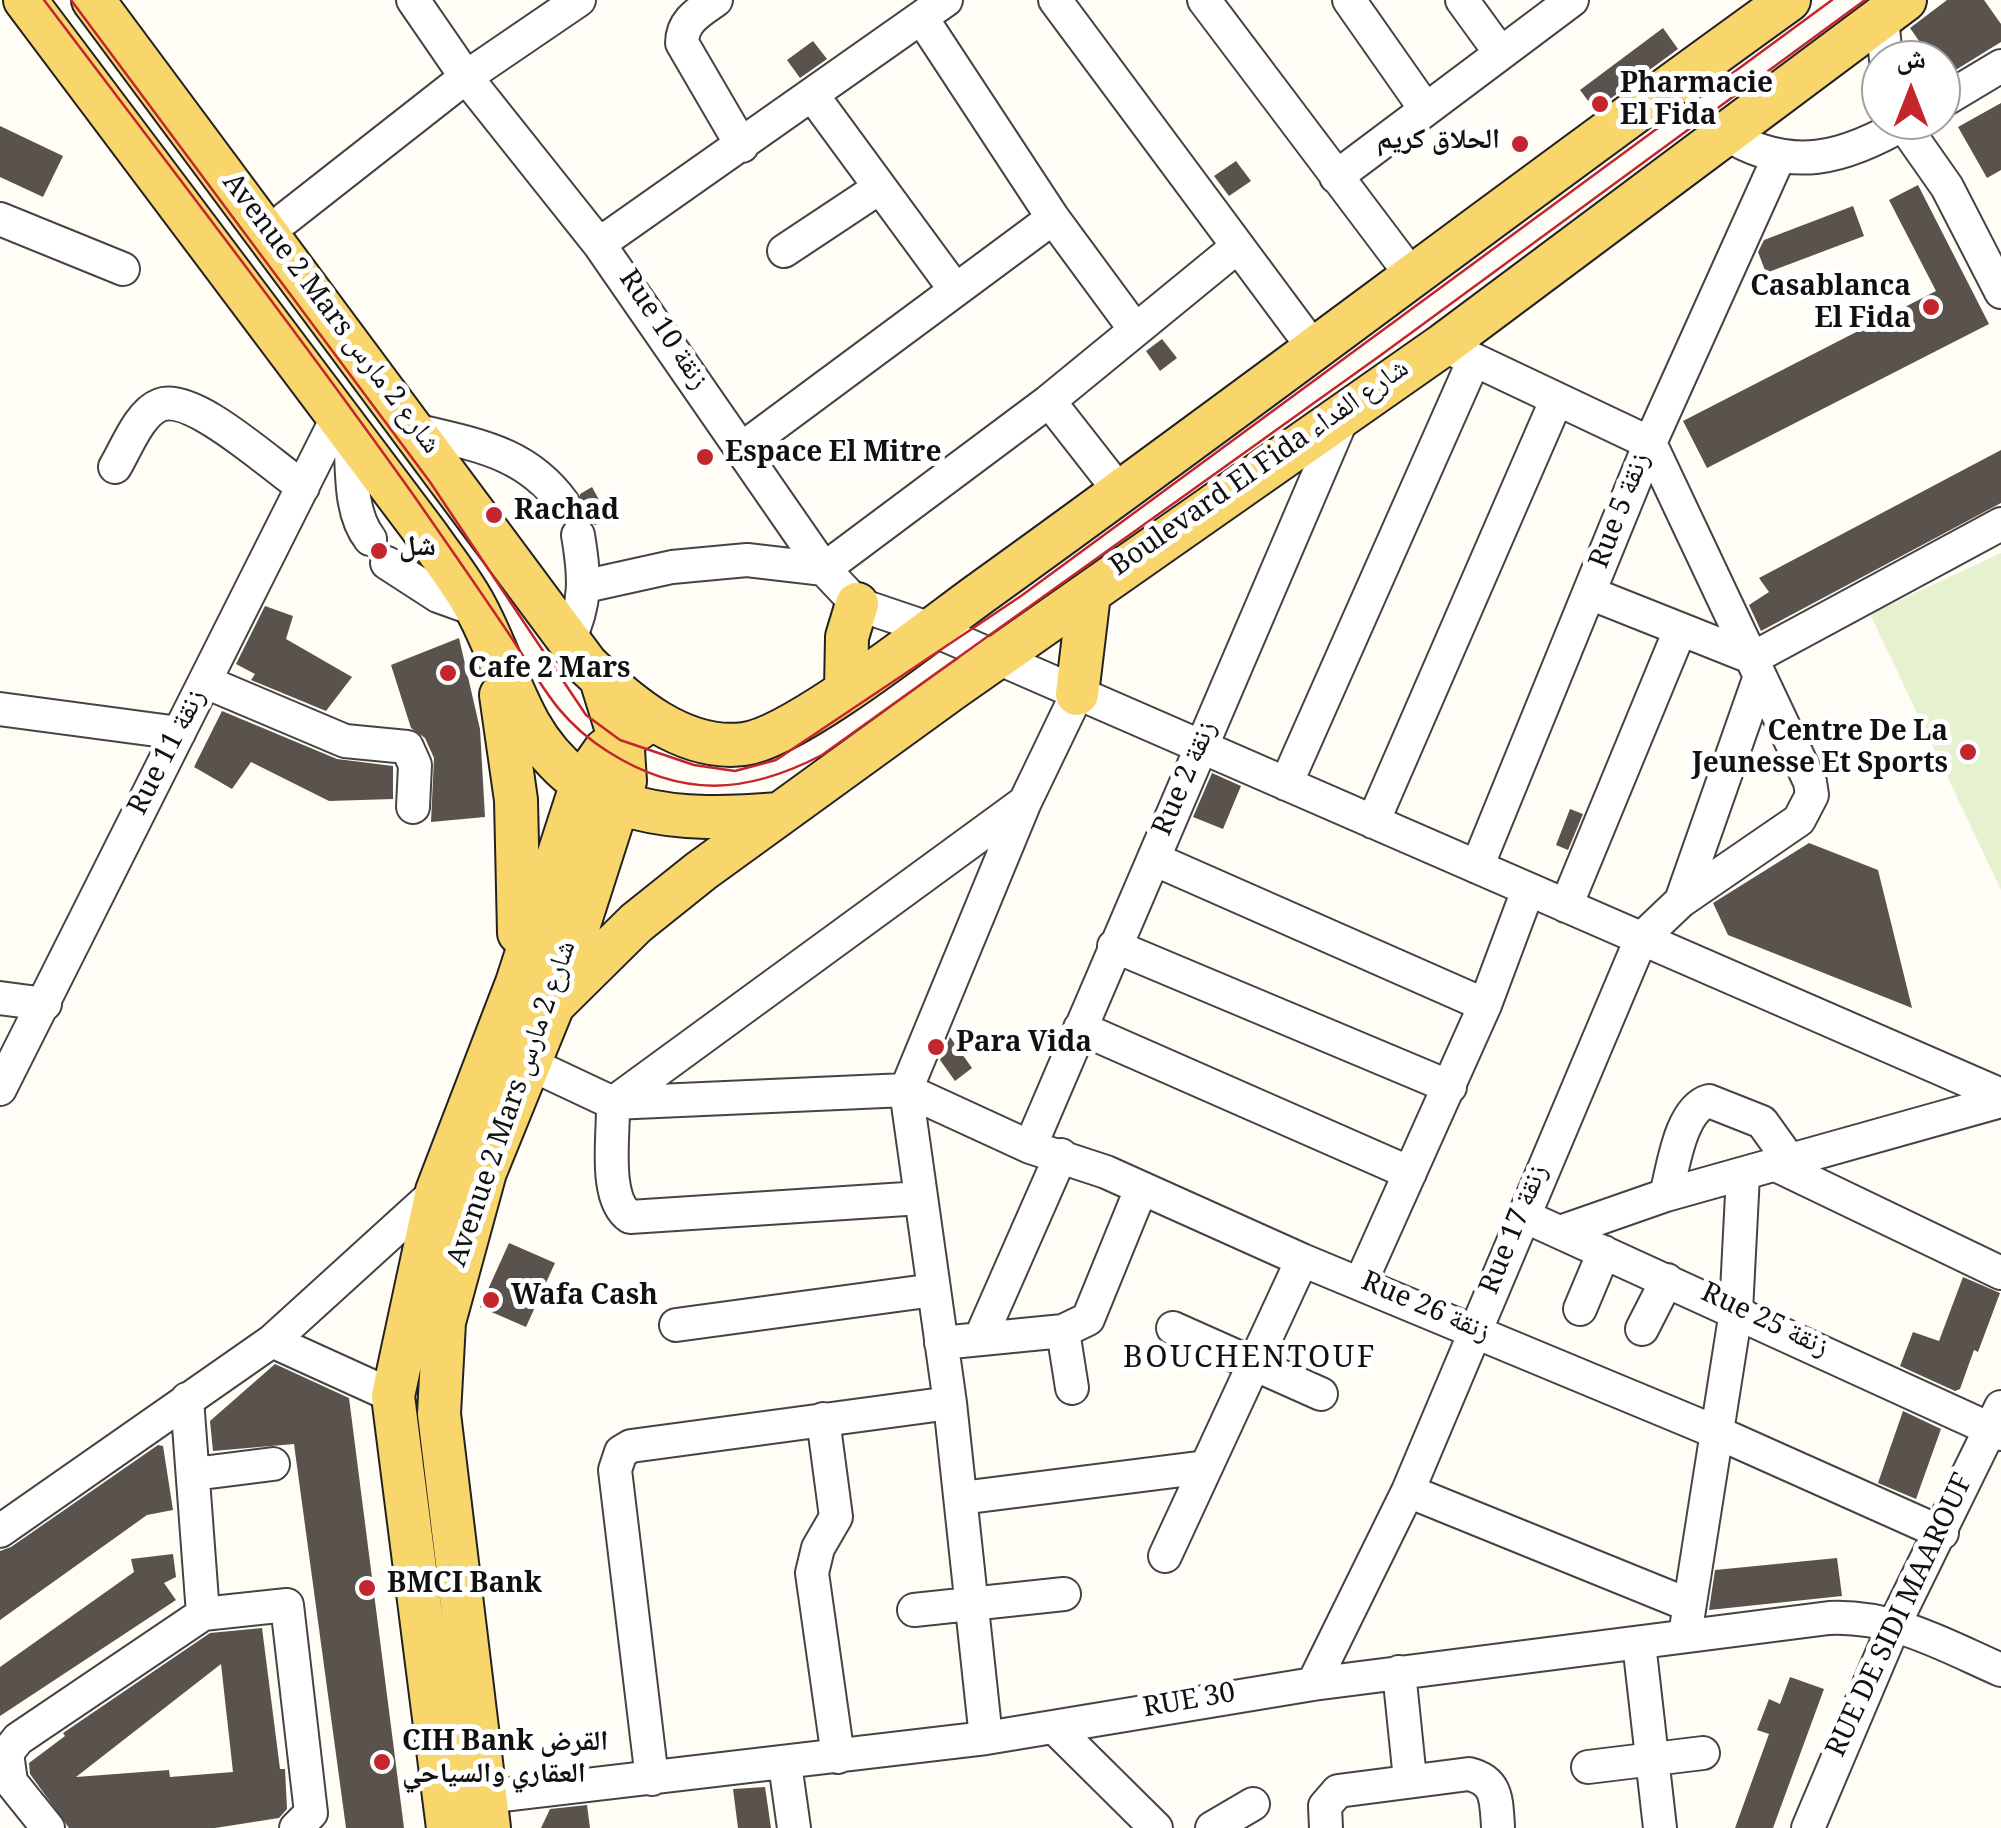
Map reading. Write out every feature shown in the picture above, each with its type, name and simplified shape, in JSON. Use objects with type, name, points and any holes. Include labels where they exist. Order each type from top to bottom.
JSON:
[{"type":"main road","name":"Avenue 2 Mars شارع 2 مارس","points":[[25,0],[344,424],[484,625]]},
{"type":"main road","name":"Avenue 2 Mars شارع 2 مارس","points":[[93,0],[415,430],[568,642],[601,678],[638,730]]},
{"type":"main road","points":[[600,793],[625,781],[638,730],[744,744],[777,735],[846,689],[1315,350],[1778,3]]},
{"type":"main road","name":"Boulevard El Fida شارع الفداء","points":[[553,1005],[636,924],[779,814],[1345,412],[1458,354],[1724,132],[1894,8]]},
{"type":"main road","points":[[1077,694],[1088,594]]},
{"type":"main road","points":[[846,689],[847,637],[857,604]]},
{"type":"main road","points":[[484,625],[530,725],[552,755],[600,793],[690,819],[779,814]]},
{"type":"main road","points":[[484,625],[510,740],[516,800],[521,875],[516,983]]},
{"type":"main road","name":"Avenue 2 Mars شارع 2 مارس","points":[[482,1819],[393,1396],[437,1191],[516,983],[600,793]]},
{"type":"main road","name":"Avenue 2 Mars شارع 2 مارس","points":[[482,1819],[439,1414],[444,1322],[461,1252],[528,1063],[553,1005],[600,793]]},
{"type":"street","name":"Rue 10 زنقة","points":[[413,0],[466,77],[599,244],[824,570],[857,604],[931,629],[2001,1098]]},
{"type":"street","points":[[284,219],[466,77],[579,0]]},
{"type":"street","points":[[716,0],[690,18],[682,31],[682,43],[742,146]]},
{"type":"street","points":[[1055,0],[1315,350]]},
{"type":"street","points":[[1204,0],[1413,277]]},
{"type":"street","points":[[1349,0],[1424,108]]},
{"type":"street","points":[[1462,0],[1499,51]]},
{"type":"street","points":[[1336,177],[1567,2]]},
{"type":"street","points":[[1889,40],[1894,8]]},
{"type":"street","points":[[599,244],[934,10],[1052,218],[1134,328]]},
{"type":"street","points":[[1961,90],[2001,66]]},
{"type":"street","points":[[813,96],[954,288]]},
{"type":"street","points":[[1724,132],[1778,159],[1870,140]]},
{"type":"street","points":[[1916,140],[1947,187],[2001,292]]},
{"type":"street","name":"Rue 5 زنقة","points":[[1477,867],[1592,594],[1650,443],[1778,159]]},
{"type":"street","points":[[784,251],[879,188]]},
{"type":"street","points":[[740,450],[1052,218]]},
{"type":"street","points":[[0,220],[123,269]]},
{"type":"street","points":[[586,586],[672,567],[746,560],[824,570],[1049,401],[1237,247]]},
{"type":"street","points":[[1286,784],[1458,354],[1650,443],[1810,782],[1812,795],[1800,820],[1681,902],[1640,938]]},
{"type":"street","points":[[1049,401],[1121,492]]},
{"type":"street","points":[[1372,822],[1556,401]]},
{"type":"street","points":[[115,467],[144,418],[159,405],[179,403],[216,421],[303,487]]},
{"type":"street","name":"Rue 2 زنقة","points":[[980,1339],[1046,1151],[1080,1028],[1156,860],[1345,412]]},
{"type":"street","name":"Rue 11 زنقة","points":[[0,1089],[179,733],[208,683],[303,487],[344,424]]},
{"type":"street","points":[[344,424],[361,528],[379,551],[484,625]]},
{"type":"street","points":[[415,430],[479,446],[541,473],[563,503]]},
{"type":"street","points":[[1681,902],[1756,667],[2001,524]]},
{"type":"street","points":[[568,642],[580,617],[586,586],[578,535]]},
{"type":"street","points":[[1592,594],[1756,667]]},
{"type":"street","points":[[1566,906],[1680,630]]},
{"type":"street","points":[[208,683],[345,741],[407,747],[415,765],[413,807]]},
{"type":"street","points":[[986,1738],[950,1403],[906,1090],[1025,802],[1077,694]]},
{"type":"street","points":[[0,708],[179,733]]},
{"type":"street","points":[[613,1103],[1025,802]]},
{"type":"street","points":[[1156,860],[1485,1005]]},
{"type":"street","points":[[1360,1284],[1485,1005],[1528,890]]},
{"type":"street","name":"Rue 17 زنقة","points":[[1313,1684],[1408,1491],[1640,938]]},
{"type":"street","points":[[1114,946],[1450,1087]]},
{"type":"street","points":[[0,998],[45,1004]]},
{"type":"street","points":[[1080,1028],[1410,1173]]},
{"type":"street","points":[[528,1063],[613,1103],[906,1090]]},
{"type":"street","name":"Rue 26 زنقة","points":[[906,1090],[1716,1432],[1942,1533]]},
{"type":"street","points":[[1560,1232],[1666,1194],[2001,1098]]},
{"type":"street","points":[[1666,1194],[1689,1119],[1700,1104],[1709,1101],[1762,1122],[1783,1163],[2001,1273]]},
{"type":"street","points":[[613,1103],[615,1192],[620,1210],[630,1218],[921,1198]]},
{"type":"street","points":[[1408,1491],[1687,1620],[1736,1312],[1743,1175]]},
{"type":"street","points":[[941,1343],[1062,1331],[1088,1319],[1098,1303],[1141,1189]]},
{"type":"street","points":[[0,1532],[272,1341],[437,1191]]},
{"type":"street","name":"Rue 25 زنقة","points":[[1524,1216],[1997,1424]]},
{"type":"street","points":[[1580,1309],[1604,1252]]},
{"type":"street","points":[[1164,1556],[1250,1364],[1302,1260]]},
{"type":"street","points":[[1642,1329],[1666,1280]]},
{"type":"street","points":[[676,1324],[934,1290]]},
{"type":"street","points":[[1173,1328],[1320,1394]]},
{"type":"street","points":[[1062,1331],[1072,1388]]},
{"type":"street","points":[[272,1341],[393,1396]]},
{"type":"street","points":[[187,1399],[203,1614]]},
{"type":"street","points":[[652,1779],[615,1470],[621,1452],[631,1446],[950,1403]]},
{"type":"street","points":[[822,1420],[836,1517],[813,1559],[812,1573],[838,1757]]},
{"type":"street","name":"RUE DE SIDI MAAROUF","points":[[1808,1828],[1894,1623],[1997,1424]]},
{"type":"street","points":[[194,1474],[273,1464]]},
{"type":"street","points":[[960,1498],[1206,1467]]},
{"type":"street","points":[[914,1610],[1064,1594]]},
{"type":"street","points":[[48,1828],[11,1782],[7,1753],[18,1739],[203,1614],[287,1605],[303,1820]]},
{"type":"street","name":"RUE 30","points":[[482,1819],[652,1779],[986,1738],[1313,1684],[1639,1642],[1687,1620],[1863,1616],[1894,1623],[2001,1670]]},
{"type":"street","points":[[1639,1642],[1660,1828]]},
{"type":"street","points":[[1399,1672],[1410,1779]]},
{"type":"street","points":[[1055,1728],[1156,1828]]},
{"type":"street","points":[[1588,1767],[1703,1752]]},
{"type":"street","points":[[784,1764],[794,1828]]},
{"type":"street","points":[[1326,1828],[1326,1806],[1338,1792],[1410,1779],[1470,1774],[1486,1780],[1495,1790],[1498,1826]]},
{"type":"street","points":[[1212,1828],[1253,1804]]},
{"type":"green space","name":"Centre De La Jeunesse Et Sports","points":[[2001,553],[2001,890],[1870,614]]},
{"type":"building","points":[[1947,0],[1984,0],[2001,24],[2001,42],[1961,67],[1961,40],[1918,40],[1910,28]]},
{"type":"building","points":[[1663,28],[1678,49],[1595,110],[1580,90]]},
{"type":"building","points":[[813,41],[827,59],[800,78],[787,60]]},
{"type":"building","points":[[2001,103],[2001,170],[1987,178],[1961,132],[1961,125]]},
{"type":"building","points":[[0,126],[63,156],[43,197],[0,177]]},
{"type":"building","points":[[1236,161],[1251,181],[1229,196],[1214,176]]},
{"type":"building","points":[[1918,185],[1989,324],[1707,468],[1683,421],[1936,291],[1889,200]]},
{"type":"building","points":[[1853,206],[1864,236],[1766,273],[1758,252],[1764,240]]},
{"type":"building","points":[[1162,339],[1177,358],[1160,371],[1146,351]]},
{"type":"building","points":[[2001,450],[2001,503],[1761,631],[1749,605],[1769,592],[1759,578]]},
{"type":"building","points":[[592,487],[609,518],[595,525],[578,515],[580,494]]},
{"type":"building","points":[[265,606],[293,616],[286,639],[352,677],[326,711],[251,680],[255,674],[236,664]]},
{"type":"building","points":[[459,638],[480,729],[485,817],[431,822],[434,758],[425,738],[411,728],[391,665]]},
{"type":"building","points":[[222,711],[337,759],[393,766],[393,799],[329,801],[251,762],[232,789],[194,767]]},
{"type":"building","points":[[1212,773],[1241,786],[1223,829],[1193,817]]},
{"type":"building","points":[[1570,809],[1583,814],[1568,850],[1556,845]]},
{"type":"building","points":[[1809,843],[1878,870],[1912,1008],[1728,935],[1713,903]]},
{"type":"building","points":[[950,1037],[972,1068],[955,1081],[940,1060]]},
{"type":"building","points":[[509,1243],[555,1263],[526,1327],[480,1307]]},
{"type":"building","points":[[1963,1277],[2000,1293],[1978,1352],[1974,1350],[1960,1389],[1955,1391],[1900,1366],[1913,1332],[1939,1341]]},
{"type":"building","points":[[275,1364],[349,1398],[404,1828],[346,1828],[294,1444],[213,1451],[210,1421]]},
{"type":"building","points":[[1903,1411],[1941,1429],[1916,1499],[1878,1483]]},
{"type":"building","points":[[158,1445],[163,1446],[173,1510],[147,1515],[0,1620],[0,1551]]},
{"type":"building","points":[[173,1554],[176,1577],[164,1583],[176,1600],[0,1716],[0,1667],[134,1572],[131,1559]]},
{"type":"building","points":[[1837,1558],[1842,1596],[1709,1610],[1715,1570]]},
{"type":"building","points":[[262,1628],[280,1769],[285,1769],[287,1809],[279,1818],[215,1828],[69,1828],[30,1774],[29,1763],[65,1736],[63,1733],[210,1633]],"holes":[[[221,1664],[233,1772],[170,1777],[169,1770],[76,1777]]]},
{"type":"building","points":[[1790,1677],[1824,1689],[1773,1828],[1735,1828],[1769,1734],[1757,1730],[1769,1699],[1780,1704]]},
{"type":"building","points":[[765,1787],[771,1828],[738,1828],[733,1789]]},
{"type":"building","points":[[587,1805],[590,1828],[541,1828],[550,1809]]},
{"type":"tram line","points":[[44,0],[367,431],[561,711],[589,738],[635,767],[688,784],[714,786],[767,778],[822,755],[1381,355],[1865,0]]},
{"type":"tram line","points":[[71,0],[430,482],[586,715],[620,740],[694,765],[735,771],[776,760],[1021,596],[1832,0]]},
{"type":"place","name":"Pharmacie El Fida","points":[[1600,104]]},
{"type":"place","name":"الحلاق كريم","points":[[1520,144]]},
{"type":"place","name":"Casablanca El Fida","points":[[1931,307]]},
{"type":"place","name":"Espace El Mitre","points":[[705,457]]},
{"type":"place","name":"Rachad","points":[[494,515]]},
{"type":"place","name":"شل","points":[[379,551]]},
{"type":"place","name":"Cafe 2 Mars","points":[[448,673]]},
{"type":"place","name":"Centre De La Jeunesse Et Sports","points":[[1968,752]]},
{"type":"place","name":"Para Vida","points":[[936,1047]]},
{"type":"place","name":"Wafa Cash","points":[[491,1300]]},
{"type":"place","name":"BMCI Bank","points":[[367,1588]]},
{"type":"place","name":"CIH Bank القرض العقاري والسياحي","points":[[382,1762]]},
{"type":"district","name":"BOUCHENTOUF","points":[[1250,1363]]}]
